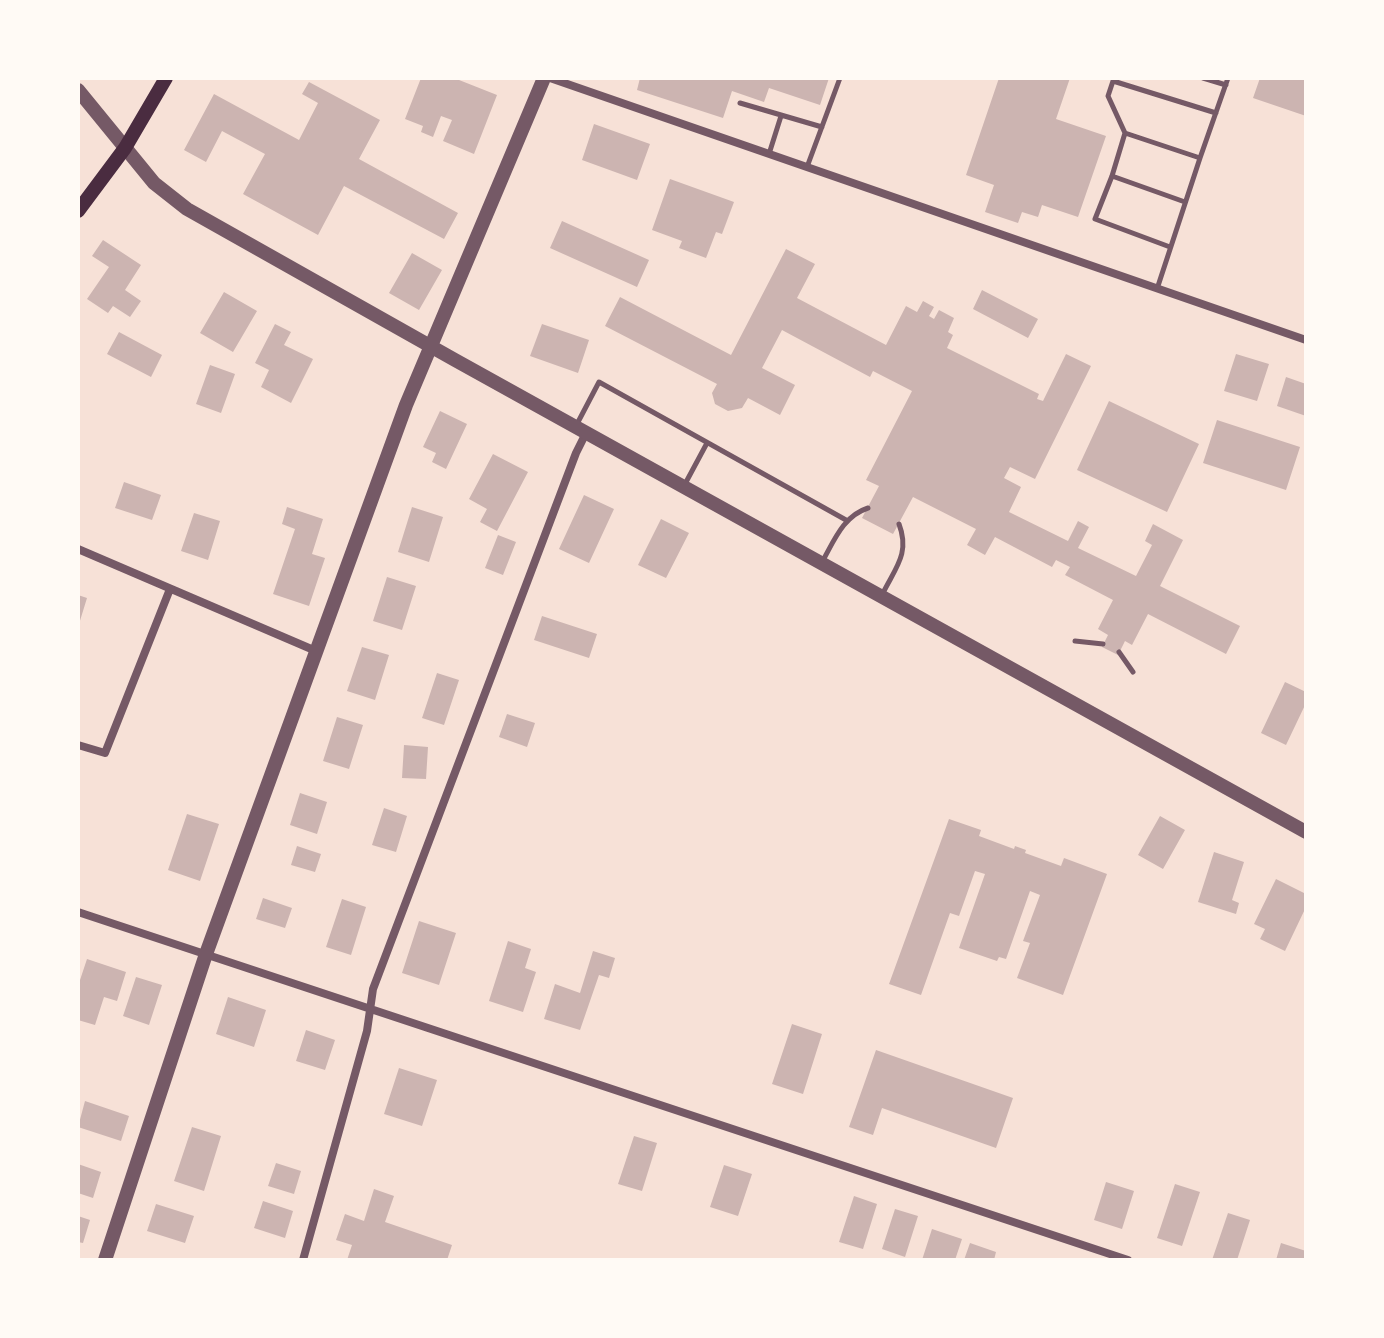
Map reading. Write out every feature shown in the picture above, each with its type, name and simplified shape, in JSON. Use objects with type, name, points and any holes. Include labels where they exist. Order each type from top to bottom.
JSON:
[{"type":"main road","points":[[78,211],[125,148],[166,78]]},
{"type":"street","points":[[105,1260],[206,954],[406,405],[544,78]]},
{"type":"street","points":[[550,78],[1306,340]]},
{"type":"street","points":[[78,90],[154,183],[187,209],[1306,832]]},
{"type":"street","points":[[303,1260],[367,1031],[378,974],[576,453],[581,430]]},
{"type":"street","points":[[78,549],[316,651]]},
{"type":"street","points":[[78,745],[105,753],[170,589]]},
{"type":"street","points":[[78,912],[1128,1260]]},
{"type":"lane","points":[[807,167],[840,78]]},
{"type":"lane","points":[[1157,289],[1227,82],[1203,78]]},
{"type":"lane","points":[[1170,247],[1095,219],[1125,133],[1108,96],[1113,80],[1216,113]]},
{"type":"lane","points":[[740,103],[822,127]]},
{"type":"lane","points":[[769,154],[781,116]]},
{"type":"lane","points":[[1125,133],[1200,158]]},
{"type":"lane","points":[[1112,176],[1185,202]]},
{"type":"lane","points":[[581,430],[599,382],[846,520]]},
{"type":"lane","points":[[683,486],[707,443]]},
{"type":"lane","points":[[822,563],[846,520],[857,511],[868,508]]},
{"type":"lane","points":[[881,596],[903,554],[904,539],[899,524]]},
{"type":"lane","points":[[1075,641],[1103,644]]},
{"type":"lane","points":[[1119,652],[1133,672]]},
{"type":"building","points":[[421,78],[454,78],[497,95],[474,154],[443,141],[452,120],[441,116],[433,137],[421,132],[423,126],[405,119]]},
{"type":"building","points":[[640,78],[829,78],[820,105],[769,88],[764,102],[732,91],[723,118],[637,90]]},
{"type":"building","points":[[999,78],[1070,78],[1056,119],[1106,136],[1078,217],[1042,205],[1038,217],[1022,212],[1018,223],[985,212],[994,185],[966,175]]},
{"type":"building","points":[[1260,78],[1306,78],[1306,116],[1253,98]]},
{"type":"building","points":[[309,82],[380,120],[359,159],[458,213],[444,239],[344,186],[318,235],[243,194],[265,154],[222,131],[206,162],[184,150],[214,94],[299,140],[318,103],[302,94]]},
{"type":"building","points":[[594,124],[650,144],[637,180],[582,160]]},
{"type":"building","points":[[670,179],[734,202],[722,234],[716,232],[706,258],[679,248],[682,241],[652,230]]},
{"type":"building","points":[[562,221],[649,260],[637,287],[550,248]]},
{"type":"building","points":[[103,240],[141,265],[125,290],[141,301],[130,317],[113,306],[108,313],[87,299],[109,267],[92,256]]},
{"type":"building","points":[[786,249],[815,264],[797,298],[886,345],[906,306],[917,312],[923,301],[934,307],[929,316],[934,319],[939,310],[954,318],[948,332],[953,335],[947,348],[1039,394],[1037,399],[1043,401],[1066,354],[1091,366],[1035,479],[1010,467],[1004,478],[1021,487],[1009,512],[1068,541],[1078,521],[1089,527],[1078,548],[1136,576],[1152,545],[1145,541],[1153,524],[1183,540],[1160,586],[1240,626],[1226,654],[1148,614],[1132,645],[1125,641],[1118,655],[1102,647],[1108,635],[1098,629],[1113,600],[1065,575],[1070,567],[1056,560],[1052,567],[995,537],[985,555],[967,545],[976,529],[913,497],[893,534],[862,518],[879,486],[866,480],[912,391],[873,371],[870,377],[782,330],[762,368],[795,385],[780,415],[748,398],[742,408],[728,411],[715,404],[712,393],[717,384],[605,326],[620,297],[731,355]]},
{"type":"building","points":[[412,253],[442,270],[419,310],[389,293]]},
{"type":"building","points":[[982,290],[1038,319],[1028,338],[973,309]]},
{"type":"building","points":[[224,292],[257,311],[233,352],[200,333]]},
{"type":"building","points":[[275,324],[291,332],[284,345],[313,359],[291,403],[261,387],[269,370],[255,363]]},
{"type":"building","points":[[542,324],[589,340],[578,373],[530,356]]},
{"type":"building","points":[[119,332],[162,355],[151,377],[107,354]]},
{"type":"building","points":[[1236,354],[1269,364],[1257,401],[1224,391]]},
{"type":"building","points":[[210,365],[235,374],[221,413],[196,404]]},
{"type":"building","points":[[1286,377],[1306,384],[1306,416],[1277,406]]},
{"type":"building","points":[[1109,401],[1199,444],[1167,512],[1077,470]]},
{"type":"building","points":[[440,411],[467,424],[446,469],[432,462],[436,453],[423,447]]},
{"type":"building","points":[[1217,420],[1300,447],[1286,490],[1203,463]]},
{"type":"building","points":[[493,454],[528,472],[497,531],[480,522],[487,509],[469,499]]},
{"type":"building","points":[[124,482],[161,495],[152,520],[115,508]]},
{"type":"building","points":[[584,495],[614,509],[589,563],[559,549]]},
{"type":"building","points":[[287,507],[323,519],[312,554],[325,558],[309,606],[273,594],[295,529],[282,524]]},
{"type":"building","points":[[412,507],[443,517],[429,562],[398,552]]},
{"type":"building","points":[[194,513],[220,521],[208,560],[181,551]]},
{"type":"building","points":[[661,519],[689,533],[666,578],[638,565]]},
{"type":"building","points":[[498,535],[516,542],[503,575],[485,568]]},
{"type":"building","points":[[387,577],[416,586],[402,630],[373,621]]},
{"type":"building","points":[[78,595],[87,598],[79,624],[78,623]]},
{"type":"building","points":[[542,616],[597,634],[589,658],[534,640]]},
{"type":"building","points":[[362,647],[389,655],[375,700],[347,691]]},
{"type":"building","points":[[437,673],[459,680],[444,725],[422,718]]},
{"type":"building","points":[[1285,682],[1306,692],[1306,703],[1286,745],[1261,733]]},
{"type":"building","points":[[507,714],[535,723],[527,747],[499,737]]},
{"type":"building","points":[[337,717],[363,725],[349,769],[323,761]]},
{"type":"building","points":[[404,745],[428,747],[426,779],[402,778]]},
{"type":"building","points":[[300,793],[327,802],[317,834],[290,825]]},
{"type":"building","points":[[384,808],[407,816],[396,852],[372,845]]},
{"type":"building","points":[[187,814],[219,824],[200,881],[168,870]]},
{"type":"building","points":[[1160,816],[1185,830],[1163,869],[1138,855]]},
{"type":"building","points":[[949,819],[981,830],[979,836],[1014,849],[1015,846],[1026,850],[1025,853],[1061,866],[1064,858],[1107,874],[1063,995],[1017,978],[1030,943],[1023,941],[1040,895],[1030,891],[1006,959],[999,957],[997,961],[959,948],[985,874],[975,871],[959,916],[950,913],[921,995],[889,984]]},
{"type":"building","points":[[297,846],[321,854],[315,872],[291,865]]},
{"type":"building","points":[[1214,852],[1244,862],[1232,900],[1239,903],[1236,914],[1198,902]]},
{"type":"building","points":[[1276,879],[1306,894],[1306,907],[1285,951],[1260,939],[1265,929],[1254,924]]},
{"type":"building","points":[[263,898],[292,908],[285,928],[256,919]]},
{"type":"building","points":[[342,899],[366,907],[351,955],[326,947]]},
{"type":"building","points":[[419,921],[456,933],[439,985],[402,973]]},
{"type":"building","points":[[508,941],[531,949],[525,968],[536,972],[523,1012],[489,1001]]},
{"type":"building","points":[[593,951],[615,958],[609,978],[599,975],[580,1030],[544,1019],[555,984],[580,993]]},
{"type":"building","points":[[87,959],[126,972],[117,1001],[104,997],[95,1025],[78,1020],[78,986]]},
{"type":"building","points":[[136,977],[162,985],[149,1025],[123,1016]]},
{"type":"building","points":[[228,997],[266,1010],[254,1047],[216,1034]]},
{"type":"building","points":[[792,1024],[822,1034],[803,1094],[772,1084]]},
{"type":"building","points":[[306,1030],[335,1040],[325,1070],[296,1061]]},
{"type":"building","points":[[876,1050],[1013,1098],[996,1148],[882,1108],[873,1135],[849,1127]]},
{"type":"building","points":[[399,1068],[437,1080],[422,1126],[384,1114]]},
{"type":"building","points":[[85,1101],[129,1116],[121,1141],[78,1127]]},
{"type":"building","points":[[192,1127],[221,1136],[204,1191],[174,1181]]},
{"type":"building","points":[[634,1136],[657,1143],[642,1191],[618,1184]]},
{"type":"building","points":[[276,1163],[301,1171],[294,1194],[268,1186]]},
{"type":"building","points":[[78,1164],[101,1172],[93,1198],[78,1193]]},
{"type":"building","points":[[724,1165],[752,1174],[738,1216],[710,1207]]},
{"type":"building","points":[[1106,1182],[1134,1191],[1122,1229],[1094,1220]]},
{"type":"building","points":[[1175,1184],[1200,1192],[1182,1246],[1157,1238]]},
{"type":"building","points":[[374,1189],[394,1196],[385,1222],[452,1245],[447,1260],[347,1260],[352,1245],[336,1240],[345,1214],[364,1221]]},
{"type":"building","points":[[854,1196],[877,1204],[863,1249],[839,1242]]},
{"type":"building","points":[[263,1201],[293,1211],[285,1238],[254,1228]]},
{"type":"building","points":[[156,1204],[194,1216],[185,1243],[147,1231]]},
{"type":"building","points":[[895,1209],[918,1216],[905,1257],[882,1249]]},
{"type":"building","points":[[1228,1213],[1250,1220],[1237,1260],[1212,1260]]},
{"type":"building","points":[[78,1216],[90,1220],[83,1243],[78,1242]]},
{"type":"building","points":[[932,1229],[962,1239],[955,1260],[922,1260]]},
{"type":"building","points":[[970,1243],[996,1252],[994,1260],[964,1260]]},
{"type":"building","points":[[1281,1243],[1306,1251],[1304,1260],[1276,1260]]}]
